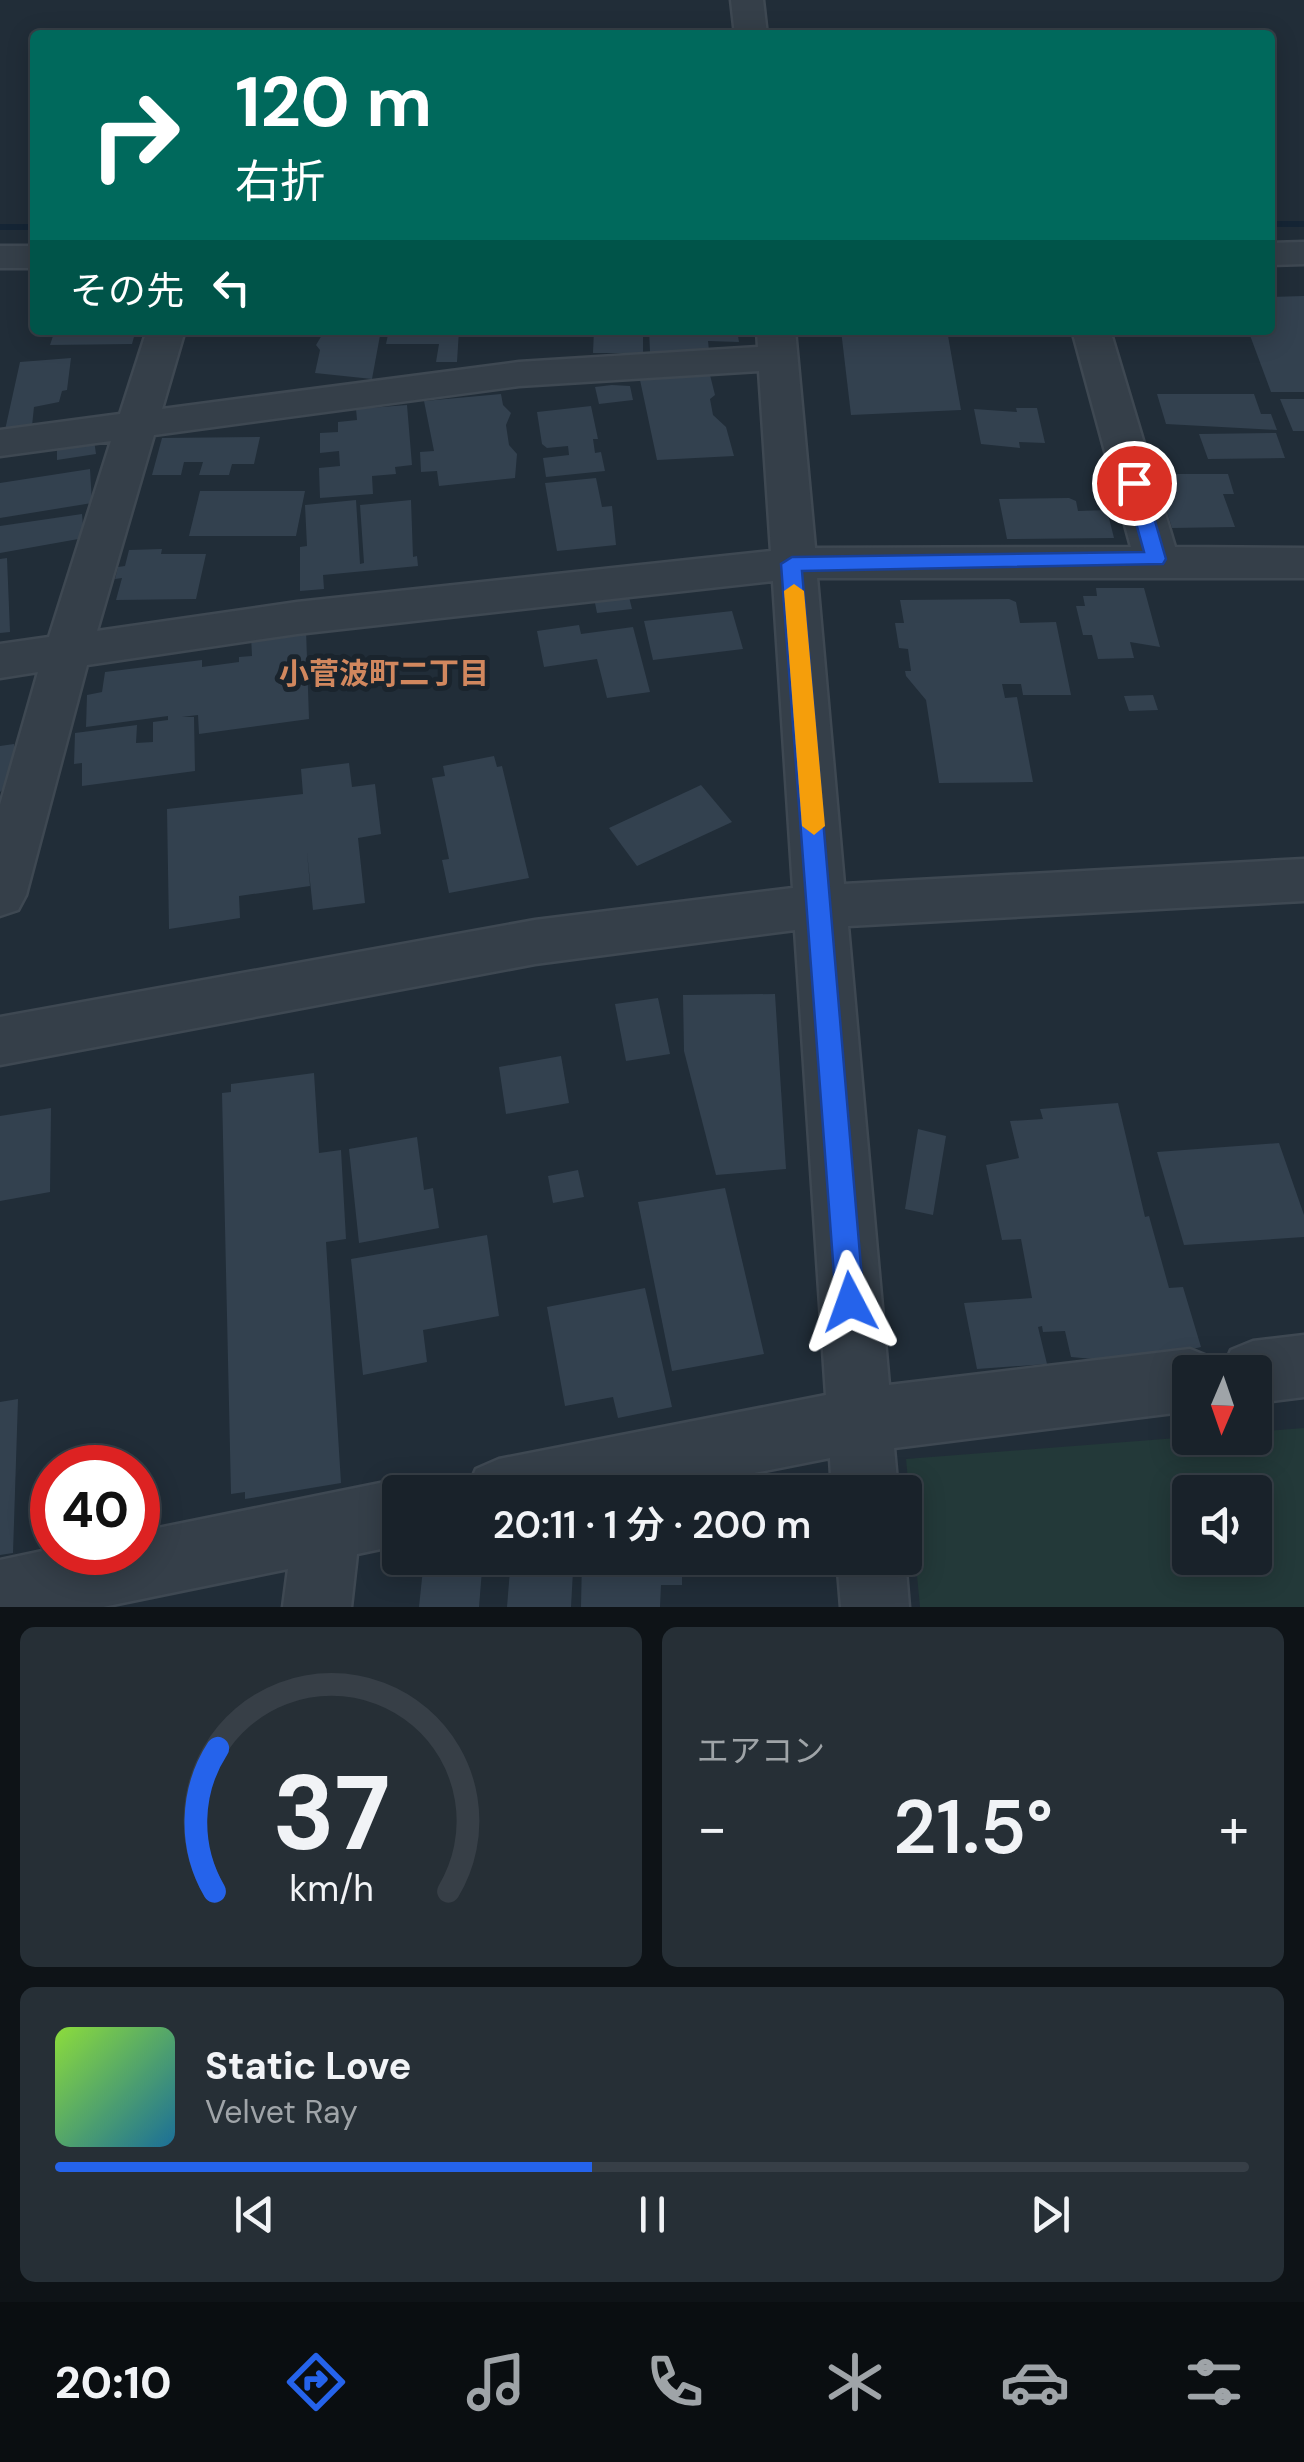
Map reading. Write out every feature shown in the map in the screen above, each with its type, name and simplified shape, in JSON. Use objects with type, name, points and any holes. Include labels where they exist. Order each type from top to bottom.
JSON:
[{"type":"street","points":[[747,0],[750,30]]},
{"type":"street","points":[[1275,254],[1304,253]]},
{"type":"street","points":[[0,257],[30,257]]},
{"type":"street","points":[[0,894],[68,649],[165,335]]},
{"type":"street","points":[[1093,335],[1156,559]]},
{"type":"street","points":[[0,443],[140,422],[777,344],[864,1475]]},
{"type":"street","points":[[0,660],[297,618],[792,564],[1156,559],[1304,563]]},
{"type":"street","points":[[0,1041],[535,942],[820,906],[1304,880]]},
{"type":"street","points":[[1272,1370],[1304,1366]]},
{"type":"street","points":[[584,1475],[859,1420],[1172,1382]]},
{"type":"street","points":[[0,1594],[382,1516]]},
{"type":"street","points":[[317,1607],[327,1527]]},
{"type":"street","points":[[872,1575],[875,1607]]},
{"type":"green space","points":[[1304,1428],[1304,1607],[920,1607],[917,1575],[922,1575],[922,1475],[908,1475],[906,1459],[1172,1438],[1172,1455],[1272,1455],[1272,1431]]},
{"type":"building","points":[[1304,296],[1304,392],[1271,392],[1250,335],[1275,335],[1275,297]]},
{"type":"building","points":[[53,335],[135,335],[132,344],[50,345]]},
{"type":"building","points":[[322,335],[380,335],[372,379],[315,373],[320,350],[316,345]]},
{"type":"building","points":[[388,335],[459,335],[457,362],[436,362],[439,344],[386,344]]},
{"type":"building","points":[[594,335],[643,335],[643,353],[593,353]]},
{"type":"building","points":[[649,335],[738,335],[739,342],[708,341],[709,350],[650,352]]},
{"type":"building","points":[[842,335],[948,335],[961,410],[851,415]]},
{"type":"building","points":[[71,358],[67,390],[62,391],[59,402],[34,407],[32,426],[5,430],[20,362]]},
{"type":"building","points":[[710,375],[715,395],[710,399],[713,415],[726,427],[734,456],[657,460],[640,380]]},
{"type":"building","points":[[630,386],[633,400],[599,404],[595,387]]},
{"type":"building","points":[[501,394],[503,405],[511,413],[506,425],[509,445],[517,454],[515,478],[439,486],[437,471],[421,472],[420,452],[434,451],[424,401]]},
{"type":"building","points":[[1157,394],[1254,394],[1261,414],[1271,414],[1277,430],[1166,424]]},
{"type":"building","points":[[1280,399],[1304,399],[1304,431],[1293,431]]},
{"type":"building","points":[[407,405],[412,465],[395,467],[396,474],[372,476],[373,494],[320,498],[319,468],[340,466],[339,451],[320,453],[320,433],[338,432],[338,422],[357,420],[356,409]]},
{"type":"building","points":[[591,406],[598,439],[593,439],[595,453],[601,452],[605,471],[546,477],[543,458],[569,455],[568,446],[547,448],[542,444],[537,412]]},
{"type":"building","points":[[1016,408],[1037,408],[1045,443],[1019,442],[1020,448],[981,444],[974,409],[1017,412]]},
{"type":"building","points":[[1276,433],[1285,458],[1208,459],[1199,434]]},
{"type":"building","points":[[260,437],[254,464],[232,464],[229,475],[199,475],[203,462],[184,462],[181,475],[152,475],[162,438]]},
{"type":"building","points":[[94,440],[96,454],[57,460],[57,445]]},
{"type":"building","points":[[90,469],[92,503],[0,518],[0,483]]},
{"type":"building","points":[[1156,474],[1228,474],[1234,494],[1223,494],[1235,527],[1172,528]]},
{"type":"building","points":[[596,478],[602,507],[612,506],[616,545],[557,551],[545,483]]},
{"type":"building","points":[[200,491],[305,491],[296,536],[189,536]]},
{"type":"building","points":[[999,499],[1076,501],[1078,511],[1107,510],[1114,538],[1007,539]]},
{"type":"building","points":[[356,500],[360,564],[364,563],[360,505],[411,500],[413,557],[417,556],[418,566],[323,575],[324,589],[300,591],[300,547],[307,546],[305,505]]},
{"type":"building","points":[[82,514],[84,538],[0,553],[0,526]]},
{"type":"building","points":[[162,549],[161,554],[206,554],[196,599],[116,600],[122,578],[115,579],[118,567],[125,566],[129,550]]},
{"type":"building","points":[[7,558],[10,632],[0,633],[0,559]]},
{"type":"building","points":[[1096,588],[1144,588],[1160,647],[1130,642],[1134,658],[1098,659],[1092,635],[1083,635],[1076,606],[1085,606],[1083,596],[1097,596]]},
{"type":"building","points":[[627,589],[632,609],[597,613],[593,593]]},
{"type":"building","points":[[900,600],[1016,602],[1020,623],[1056,622],[1071,695],[1023,695],[1021,684],[1002,684],[1005,698],[1017,697],[1033,782],[939,783],[926,700],[906,676],[905,671],[911,671],[908,649],[899,648],[895,623],[904,623]]},
{"type":"building","points":[[732,611],[743,649],[653,660],[644,621]]},
{"type":"building","points":[[579,625],[581,634],[633,627],[650,692],[607,698],[597,659],[544,667],[537,631]]},
{"type":"building","points":[[306,629],[309,719],[199,734],[198,715],[182,717],[194,717],[195,771],[82,786],[82,763],[74,764],[75,733],[137,725],[136,743],[153,742],[153,722],[168,720],[168,716],[86,727],[87,695],[102,692],[105,672],[202,660],[202,667],[239,662],[239,657],[252,656],[251,636]]},
{"type":"building","points":[[1153,695],[1158,710],[1129,711],[1124,696]]},
{"type":"building","points":[[14,744],[14,767],[8,768],[9,784],[0,792],[0,746]]},
{"type":"building","points":[[494,756],[497,767],[502,766],[529,878],[449,893],[442,860],[449,859],[432,778],[445,776],[443,766]]},
{"type":"building","points":[[349,763],[352,787],[375,784],[381,834],[358,838],[365,903],[313,910],[307,852],[310,886],[239,896],[240,918],[169,929],[167,809],[303,794],[301,769]]},
{"type":"building","points":[[701,785],[732,822],[637,866],[609,828]]},
{"type":"building","points":[[775,994],[786,1169],[716,1175],[684,1051],[683,995]]},
{"type":"building","points":[[658,998],[670,1054],[626,1061],[615,1004]]},
{"type":"building","points":[[561,1056],[569,1103],[506,1114],[499,1067]]},
{"type":"building","points":[[314,1073],[319,1153],[341,1150],[346,1239],[326,1242],[341,1483],[245,1499],[245,1492],[231,1494],[222,1093],[231,1092],[231,1084]]},
{"type":"building","points":[[1118,1103],[1145,1217],[1149,1216],[1169,1288],[1183,1287],[1201,1347],[1168,1355],[1104,1360],[1071,1357],[1065,1331],[1043,1332],[1042,1326],[1038,1327],[1047,1364],[977,1369],[964,1303],[1032,1298],[1021,1239],[1002,1240],[986,1165],[1019,1158],[1010,1121],[1043,1119],[1040,1109]]},
{"type":"building","points":[[51,1108],[50,1192],[0,1201],[0,1116]]},
{"type":"building","points":[[918,1129],[946,1136],[933,1215],[905,1209]]},
{"type":"building","points":[[417,1137],[424,1190],[433,1188],[439,1228],[359,1243],[349,1149]]},
{"type":"building","points":[[1279,1143],[1304,1215],[1304,1237],[1184,1245],[1157,1152]]},
{"type":"building","points":[[578,1170],[584,1197],[553,1203],[548,1176]]},
{"type":"building","points":[[725,1188],[764,1354],[672,1371],[638,1202]]},
{"type":"building","points":[[487,1235],[499,1316],[423,1330],[427,1362],[363,1375],[351,1259]]},
{"type":"building","points":[[645,1288],[672,1407],[618,1418],[613,1397],[565,1406],[547,1307]]},
{"type":"building","points":[[18,1399],[13,1553],[0,1555],[0,1402]]},
{"type":"building","points":[[422,1575],[482,1575],[479,1607],[419,1607]]},
{"type":"building","points":[[510,1575],[573,1575],[571,1607],[507,1607]]},
{"type":"building","points":[[582,1575],[682,1575],[682,1585],[661,1585],[660,1607],[581,1607]]},
{"type":"waterway","points":[[1275,224],[1304,224]]},
{"type":"waterway","points":[[0,227],[30,227]]},
{"type":"slow traffic","points":[[794,591],[814,826]]},
{"type":"district","name":"小菅波町二丁目","points":[[384,673]]},
{"type":"route","points":[[850,1302],[792,564],[855,560],[1156,559],[1134,483]]}]
